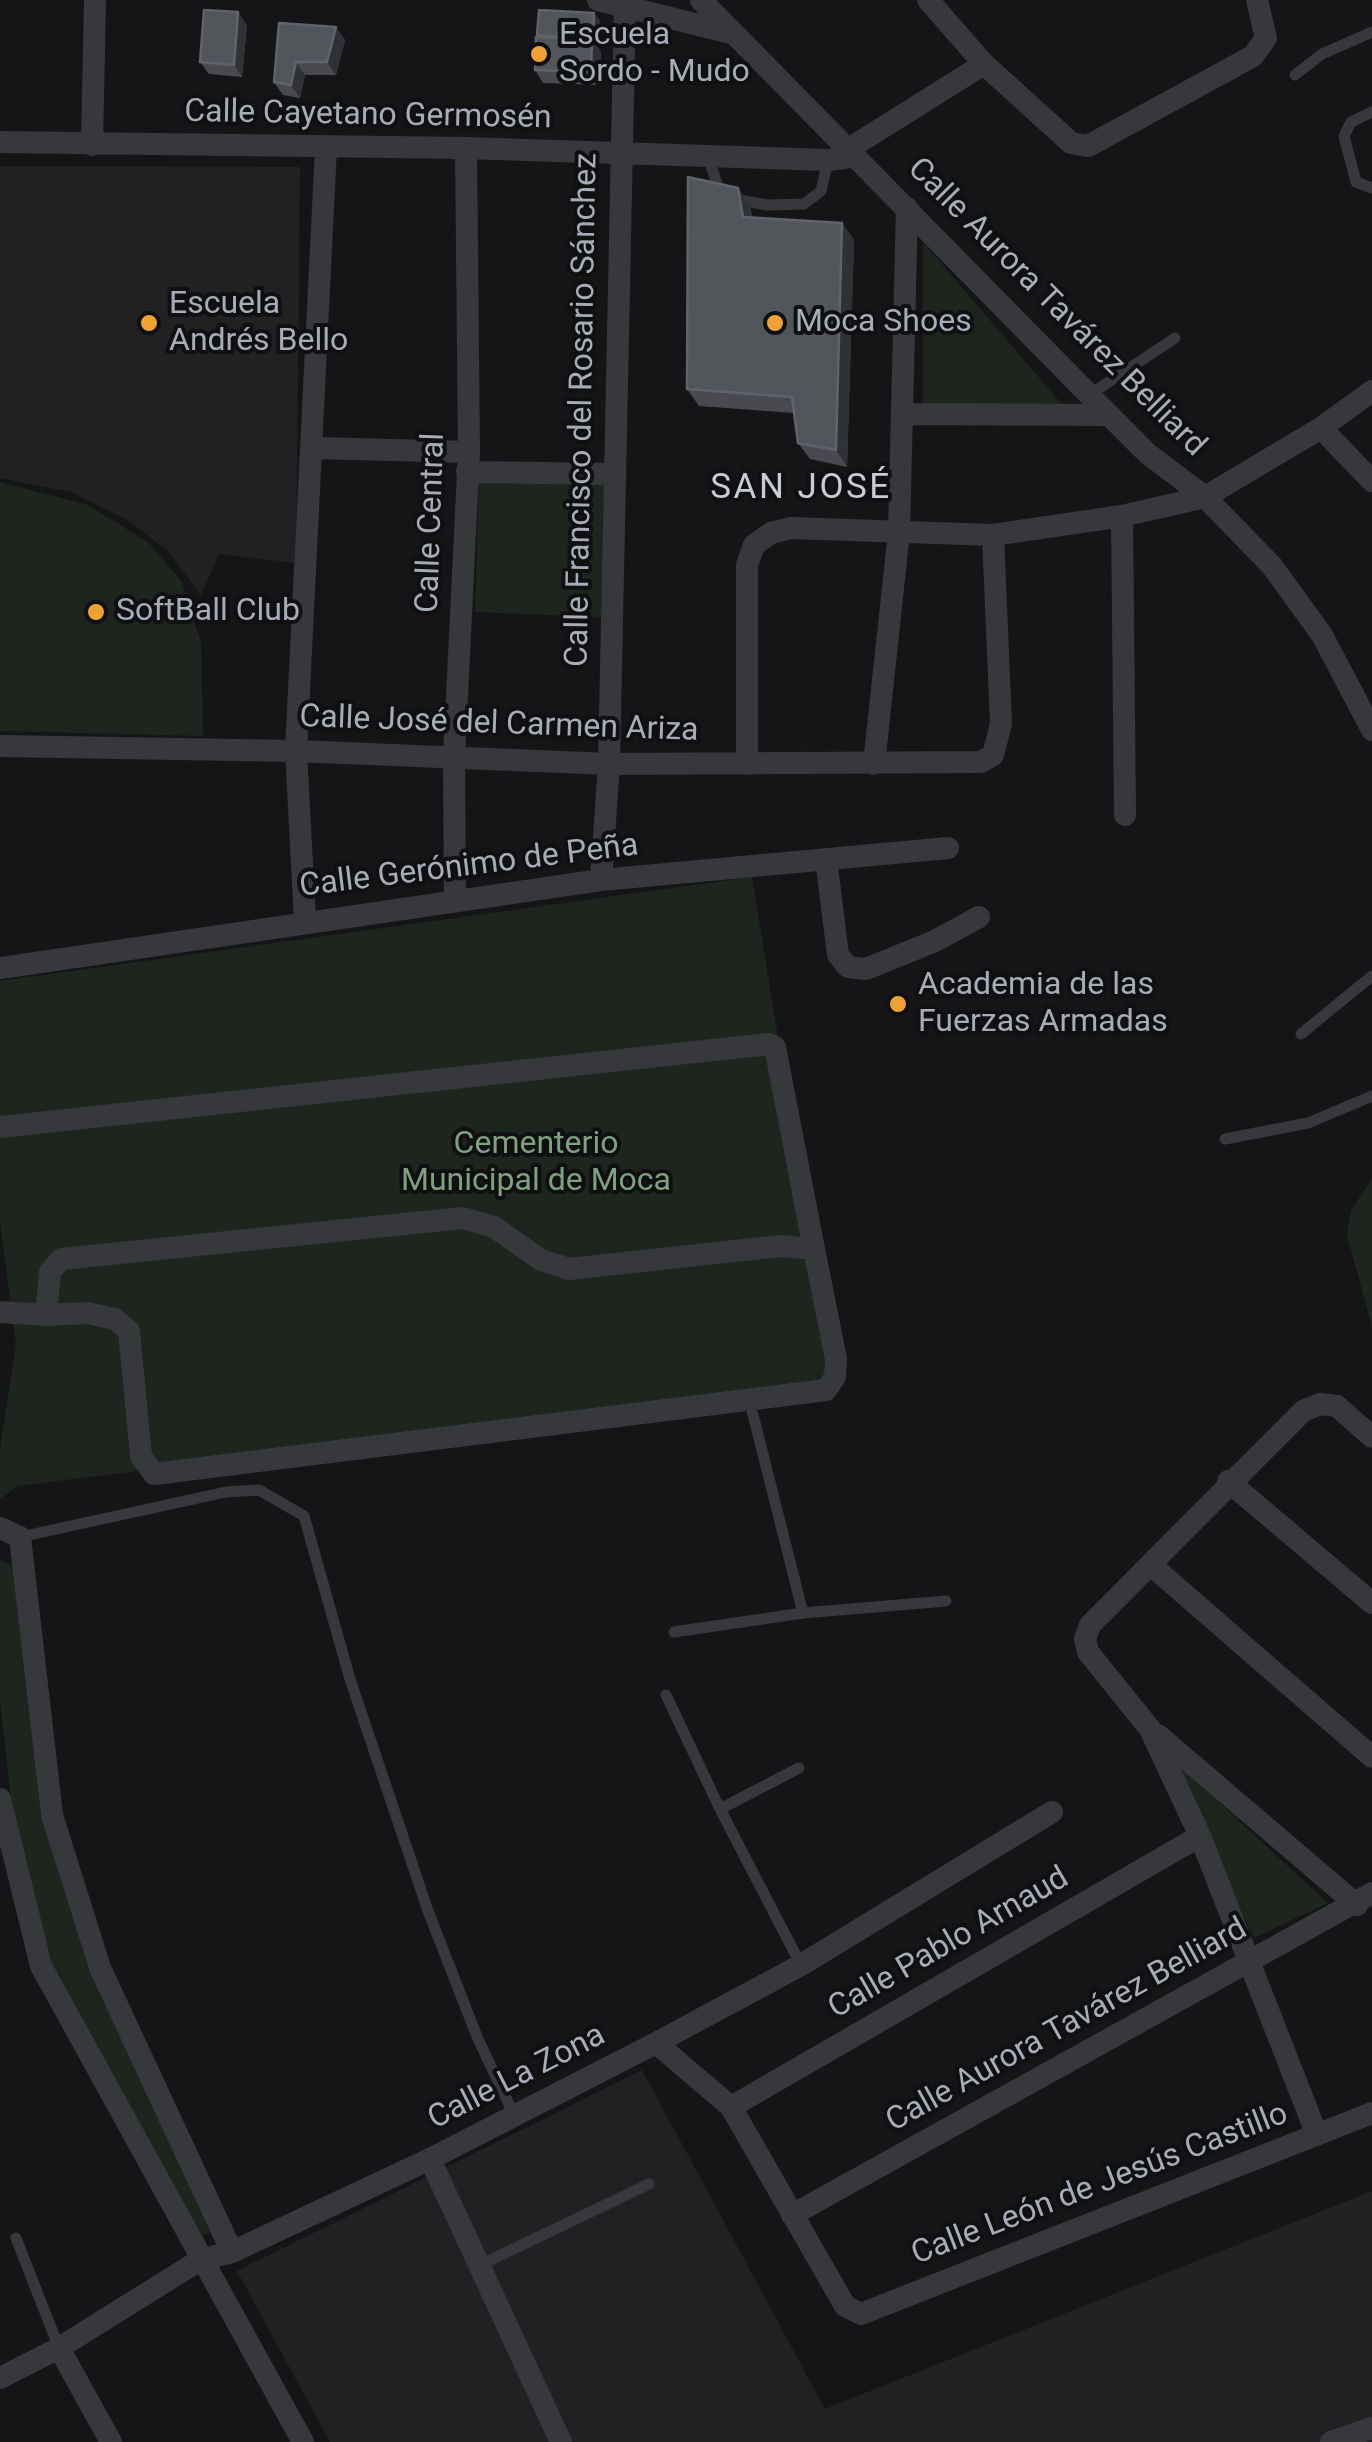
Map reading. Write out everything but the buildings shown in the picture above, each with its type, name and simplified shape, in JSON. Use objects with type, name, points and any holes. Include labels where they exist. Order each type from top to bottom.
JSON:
[{"type":"street","points":[[92,145],[95,0]]},
{"type":"street","points":[[598,0],[735,34]]},
{"type":"street","name":"Calle Aurora Tavárez Belliard","points":[[701,0],[1109,416],[1148,454],[1206,497],[1299,599],[1372,730]]},
{"type":"street","points":[[928,0],[984,64],[1071,143],[1088,146],[1253,56],[1266,38],[1257,0]]},
{"type":"street","name":"Calle Francisco del Rosario Sánchez","points":[[600,880],[609,764],[625,5]]},
{"type":"street","points":[[828,160],[844,158],[850,148],[984,64]]},
{"type":"street","name":"Calle Cayetano Germosén","points":[[0,142],[466,148],[828,160]]},
{"type":"street","points":[[304,921],[296,751],[326,148]]},
{"type":"street","name":"Calle Central","points":[[456,901],[454,757],[468,462],[466,148]]},
{"type":"street","points":[[874,764],[900,532],[906,208]]},
{"type":"street","points":[[747,764],[747,565],[754,544],[771,533],[791,528],[994,535],[1122,516],[1206,497],[1321,428],[1372,391]]},
{"type":"street","points":[[902,414],[1109,416]]},
{"type":"street","points":[[1321,428],[1372,481]]},
{"type":"street","points":[[314,448],[613,474]]},
{"type":"street","points":[[1122,516],[1125,814]]},
{"type":"street","name":"Calle José del Carmen Ariza","points":[[0,746],[296,751],[609,764],[967,765],[994,755],[1001,724],[994,535]]},
{"type":"street","name":"Calle Gerónimo de Peña","points":[[0,968],[600,880],[948,848]]},
{"type":"street","points":[[826,859],[838,955],[848,966],[866,969],[935,941],[979,916]]},
{"type":"street","points":[[0,1127],[769,1044],[775,1047],[836,1359],[835,1377],[826,1390],[154,1474],[141,1456],[128,1331],[115,1319],[87,1313],[46,1316],[0,1312]]},
{"type":"street","points":[[46,1316],[50,1272],[61,1259],[463,1218],[494,1227],[541,1260],[570,1268],[780,1246],[814,1248]]},
{"type":"street","points":[[0,1298],[0,1322]]},
{"type":"street","points":[[1364,1899],[1150,1728],[1088,1652],[1085,1639],[1090,1626],[1152,1566],[1228,1482],[1303,1411],[1320,1404],[1337,1406],[1372,1437]]},
{"type":"street","points":[[1228,1482],[1372,1603]]},
{"type":"street","points":[[10,1532],[52,1815],[100,1968],[232,2252]]},
{"type":"street","points":[[1152,1566],[1372,1757]]},
{"type":"street","points":[[1150,1728],[1200,1836],[1317,2136]]},
{"type":"street","points":[[0,1798],[42,1966],[303,2442]]},
{"type":"street","name":"Calle La Zona","points":[[0,2378],[59,2348],[200,2260],[232,2252],[430,2159],[656,2043],[800,1965],[1052,1812]]},
{"type":"street","name":"Calle Pablo Arnaud","points":[[731,2107],[1200,1836]]},
{"type":"street","name":"Calle Aurora Tavárez Belliard","points":[[792,2215],[1364,1899]]},
{"type":"street","points":[[656,2043],[731,2107],[792,2215]]},
{"type":"street","name":"Calle León de Jesús Castillo","points":[[792,2215],[852,2312],[860,2314],[1372,2113]]},
{"type":"street","points":[[430,2159],[561,2442]]},
{"type":"street","points":[[59,2348],[111,2442]]},
{"type":"street","points":[[1331,2442],[1372,2428]]},
{"type":"lane","points":[[1295,75],[1322,54],[1372,32]]},
{"type":"lane","points":[[1372,112],[1351,122],[1344,136],[1356,182],[1372,188]]},
{"type":"lane","points":[[708,156],[719,190],[739,200],[768,205],[804,204],[821,191],[828,160]]},
{"type":"lane","points":[[1089,395],[1175,338]]},
{"type":"lane","points":[[1300,1034],[1372,976]]},
{"type":"lane","points":[[1225,1139],[1308,1123],[1372,1096]]},
{"type":"lane","points":[[749,1399],[803,1613]]},
{"type":"lane","points":[[10,1532],[226,1492],[259,1490],[304,1516],[350,1680],[428,1911],[478,2039],[514,2115]]},
{"type":"lane","points":[[674,1632],[803,1613],[946,1601]]},
{"type":"lane","points":[[666,1695],[800,1965]]},
{"type":"lane","points":[[720,1809],[799,1768]]},
{"type":"lane","points":[[480,2266],[649,2184]]},
{"type":"lane","points":[[16,2238],[59,2348]]},
{"type":"shaded area","name":"Escuela Andrés Bello","points":[[0,166],[300,167],[296,563],[219,554],[201,595],[167,550],[127,520],[71,492],[0,478]]},
{"type":"shaded area","points":[[642,2070],[825,2409],[1372,2191],[1372,2442],[330,2442],[237,2271]]},
{"type":"green space","points":[[923,242],[1065,408],[923,405]]},
{"type":"green space","points":[[479,479],[606,479],[601,617],[475,612]]},
{"type":"green space","name":"SoftBall Club","points":[[0,482],[88,505],[149,543],[182,582],[201,643],[203,736],[0,731]]},
{"type":"green space","name":"Cementerio Municipal de Moca","points":[[752,877],[834,1384],[17,1486],[0,1499],[0,1449],[16,1344],[0,1221],[0,981]]},
{"type":"green space","points":[[1372,1179],[1372,1327],[1347,1235],[1351,1210]]},
{"type":"green space","points":[[0,1561],[13,1565],[41,1816],[90,1974],[213,2231],[198,2238],[48,1965],[13,1817],[0,1700]]},
{"type":"green space","points":[[1173,1760],[1328,1903],[1254,1938]]},
{"type":"place","name":"Escuela Sordo - Mudo","points":[[539,54]]},
{"type":"place","name":"Escuela Andrés Bello","points":[[149,323]]},
{"type":"place","name":"Moca Shoes","points":[[775,323]]},
{"type":"place","name":"SoftBall Club","points":[[96,612]]},
{"type":"place","name":"Academia de las Fuerzas Armadas","points":[[898,1004]]},
{"type":"district","name":"SAN JOSÉ","points":[[801,489]]}]
